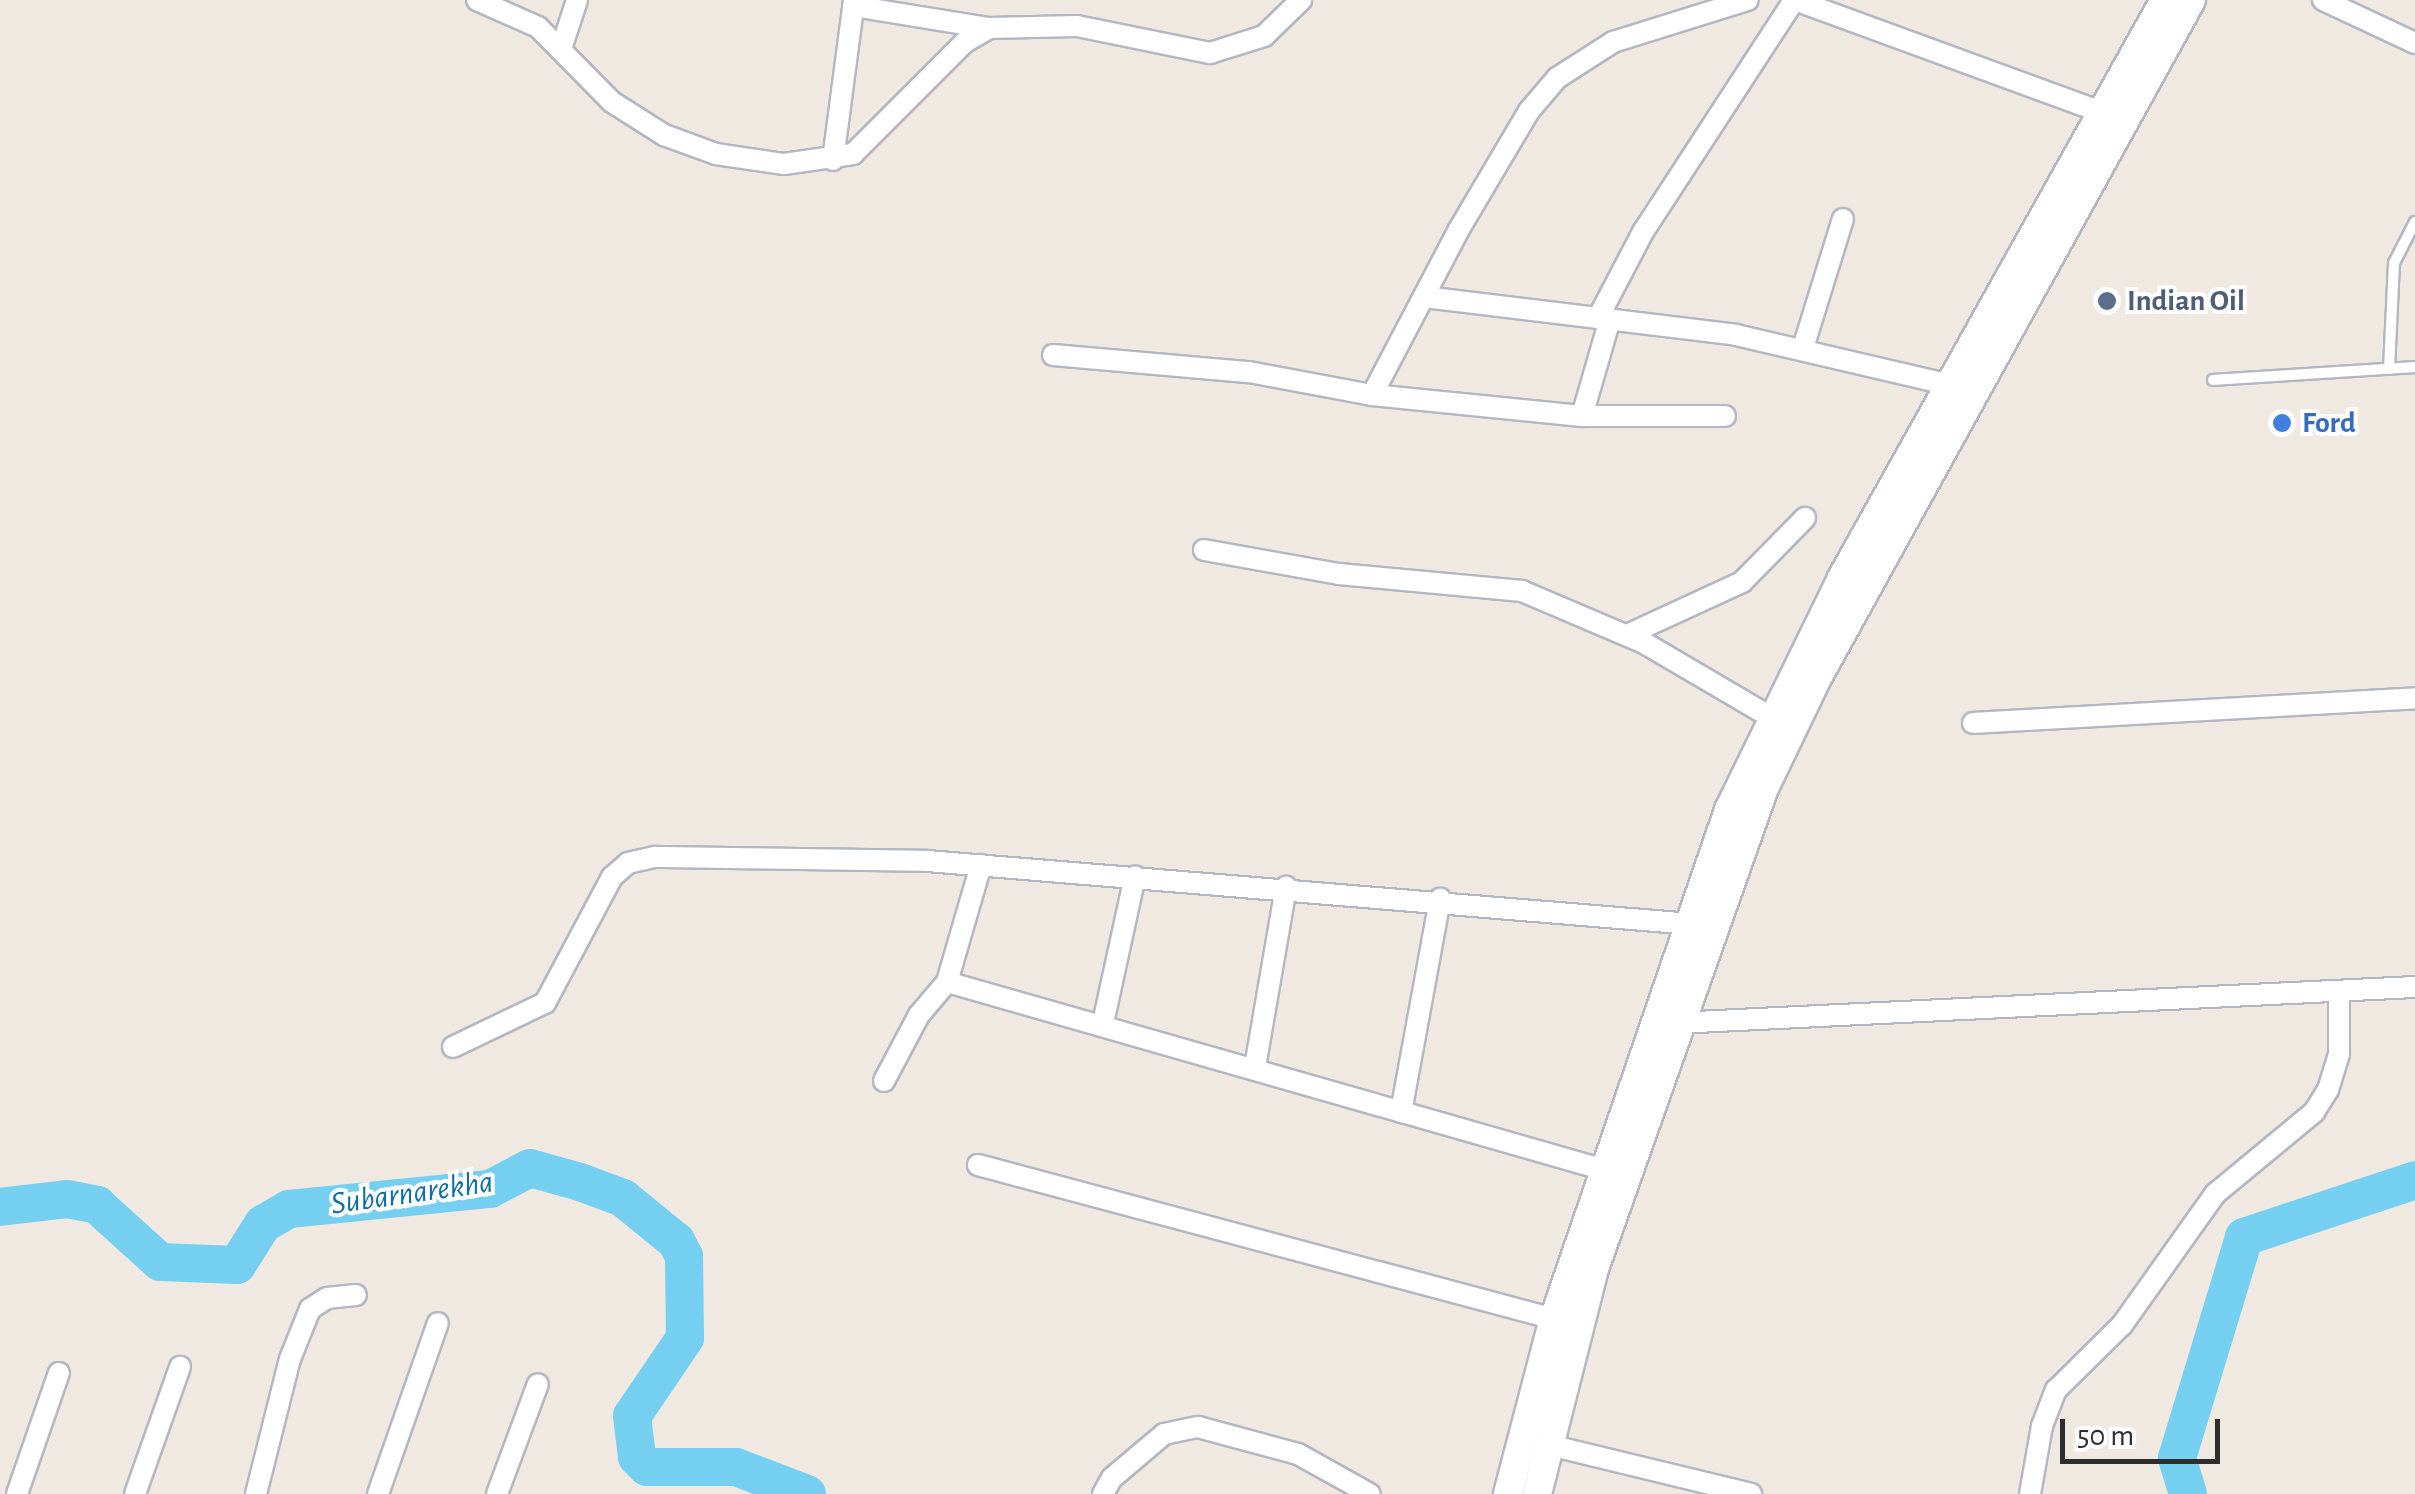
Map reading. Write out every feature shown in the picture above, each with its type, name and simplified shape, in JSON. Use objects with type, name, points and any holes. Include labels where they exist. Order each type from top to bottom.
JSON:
[{"type":"main road","points":[[2078,182],[2104,113],[2165,0]]},
{"type":"main road","points":[[1537,1494],[1614,1172],[1772,718],[2078,182],[2191,0]]},
{"type":"main road","points":[[1508,1494],[1554,1320],[1676,1023],[1698,925],[1791,729],[1963,389]]},
{"type":"street","points":[[562,46],[578,0]]},
{"type":"street","points":[[833,160],[853,3],[989,28],[1077,26],[1210,53],[1264,36],[1301,0]]},
{"type":"street","points":[[1372,395],[1529,111],[1556,78],[1613,42],[1748,0]]},
{"type":"street","points":[[1582,416],[1604,318],[1643,232],[1794,0],[2104,113]]},
{"type":"street","points":[[2323,0],[2368,10],[2415,43]]},
{"type":"street","points":[[481,1],[562,46],[612,102],[664,135],[752,162],[833,160],[854,154],[882,132],[955,52],[989,28]]},
{"type":"street","points":[[1804,348],[1843,219]]},
{"type":"street","points":[[1424,297],[1604,318],[1804,348],[1963,389]]},
{"type":"street","points":[[1053,355],[1249,372],[1372,395],[1582,416],[1724,416]]},
{"type":"street","points":[[1627,635],[1742,582],[1805,518]]},
{"type":"street","points":[[1204,550],[1339,574],[1522,591],[1627,635],[1772,718]]},
{"type":"street","points":[[1973,723],[2415,698]]},
{"type":"street","points":[[452,1048],[545,1003],[612,877],[628,864],[692,855],[980,864],[1440,899],[1698,925]]},
{"type":"street","points":[[884,1081],[920,1015],[947,982],[980,864]]},
{"type":"street","points":[[1103,1023],[1136,876]]},
{"type":"street","points":[[1255,1067],[1286,887]]},
{"type":"street","points":[[1401,1112],[1440,899]]},
{"type":"street","points":[[947,982],[1103,1023],[1614,1172]]},
{"type":"street","points":[[1676,1023],[2415,988]]},
{"type":"street","points":[[2030,1494],[2042,1426],[2056,1390],[2122,1325],[2215,1194],[2314,1112],[2328,1090],[2339,1054],[2339,992]]},
{"type":"street","points":[[978,1165],[1554,1320]]},
{"type":"street","points":[[256,1494],[290,1358],[310,1309],[328,1298],[356,1296]]},
{"type":"street","points":[[378,1494],[438,1323]]},
{"type":"street","points":[[135,1494],[180,1367]]},
{"type":"street","points":[[17,1494],[59,1373]]},
{"type":"street","points":[[497,1494],[538,1384]]},
{"type":"street","points":[[1104,1494],[1112,1478],[1164,1434],[1198,1427],[1298,1454],[1370,1494]]},
{"type":"street","points":[[1548,1445],[1751,1494]]},
{"type":"lane","points":[[2390,368],[2394,264],[2415,222]]},
{"type":"lane","points":[[2213,380],[2415,367]]},
{"type":"waterway","name":"Subarnarekha","points":[[0,1207],[67,1199],[97,1205],[160,1262],[237,1265],[263,1224],[289,1209],[490,1189],[530,1168],[580,1182],[623,1198],[676,1241],[684,1256],[685,1338],[632,1416],[637,1457],[647,1467],[736,1467],[807,1494]]},
{"type":"waterway","name":"Subarnarekha","points":[[2188,1494],[2177,1458],[2244,1237],[2415,1180]]},
{"type":"place","name":"Indian Oil","points":[[2107,301]]},
{"type":"place","name":"Ford","points":[[2282,423]]}]
